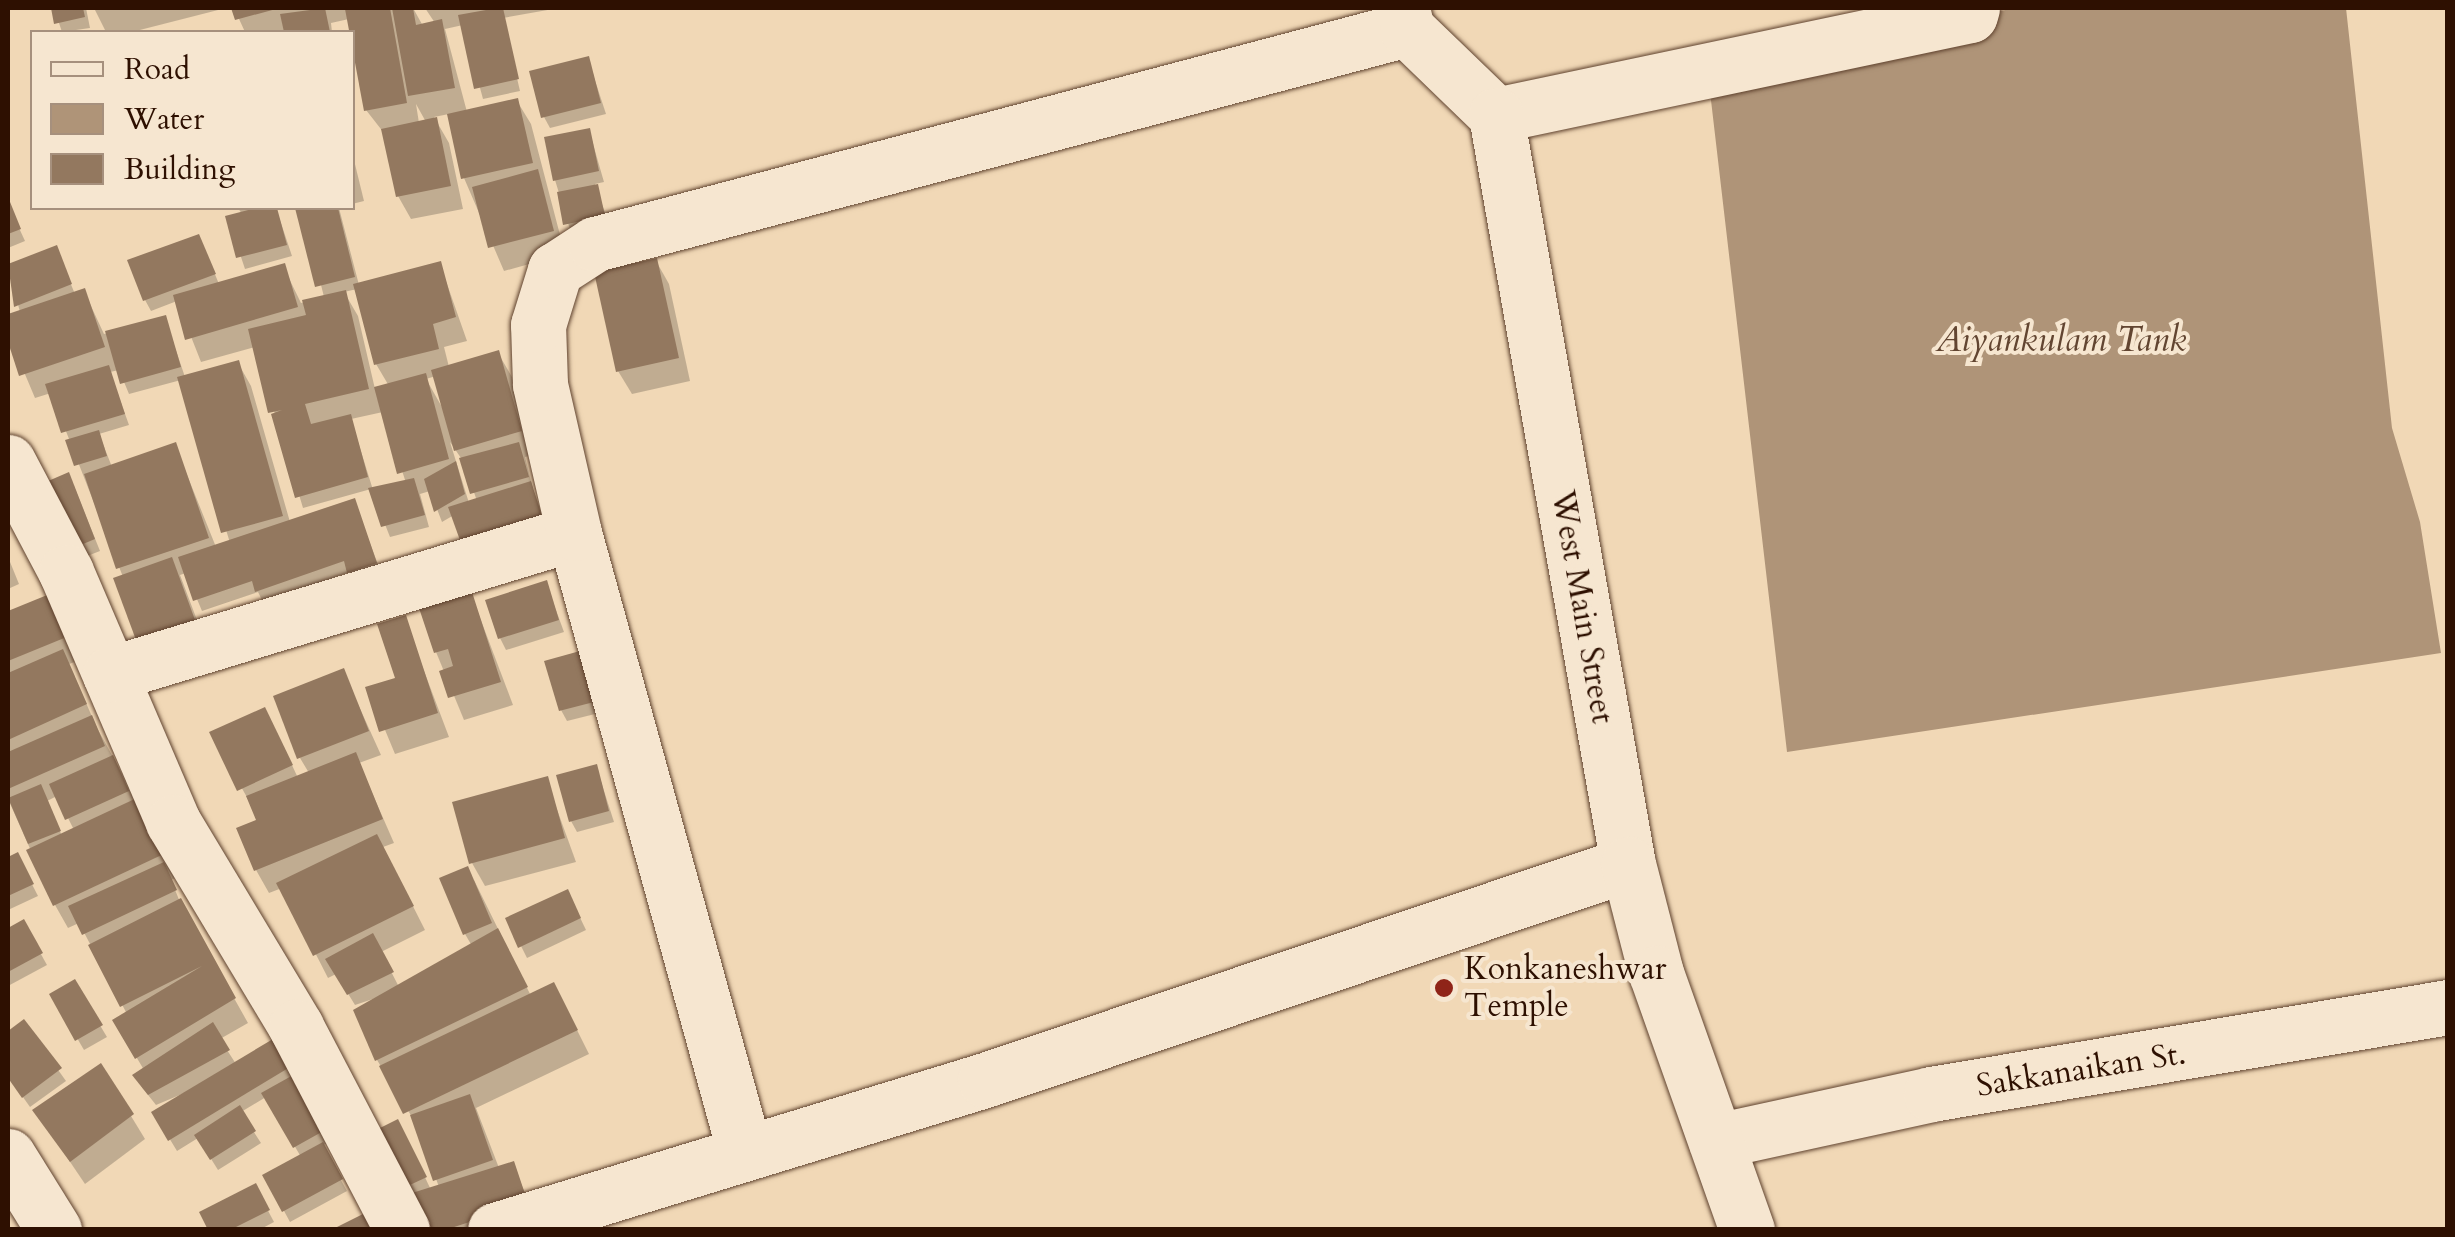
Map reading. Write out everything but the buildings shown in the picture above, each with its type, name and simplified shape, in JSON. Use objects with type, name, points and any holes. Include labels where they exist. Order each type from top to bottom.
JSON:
[{"type":"street","points":[[745,1153],[574,532],[537,354],[546,288],[571,255],[1405,18],[1496,115],[1970,16],[1972,8]]},
{"type":"street","name":"West Main Street","points":[[1496,115],[1628,864],[1656,974],[1747,1230]]},
{"type":"street","points":[[8,462],[110,674],[173,822],[296,1027],[402,1230]]},
{"type":"street","points":[[110,674],[574,532]]},
{"type":"street","points":[[495,1230],[985,1080],[1628,864]]},
{"type":"street","name":"Sakkanaikan St.","points":[[1716,1141],[1932,1094],[2448,1006]]},
{"type":"street","points":[[8,1156],[54,1230]]},
{"type":"water","name":"Aiyankulam Tank","points":[[2016,8],[2346,8],[2392,428],[2420,522],[2441,653],[1787,752],[1707,66]]},
{"type":"place","name":"Konkaneshwar Temple","points":[[1444,988]]}]
